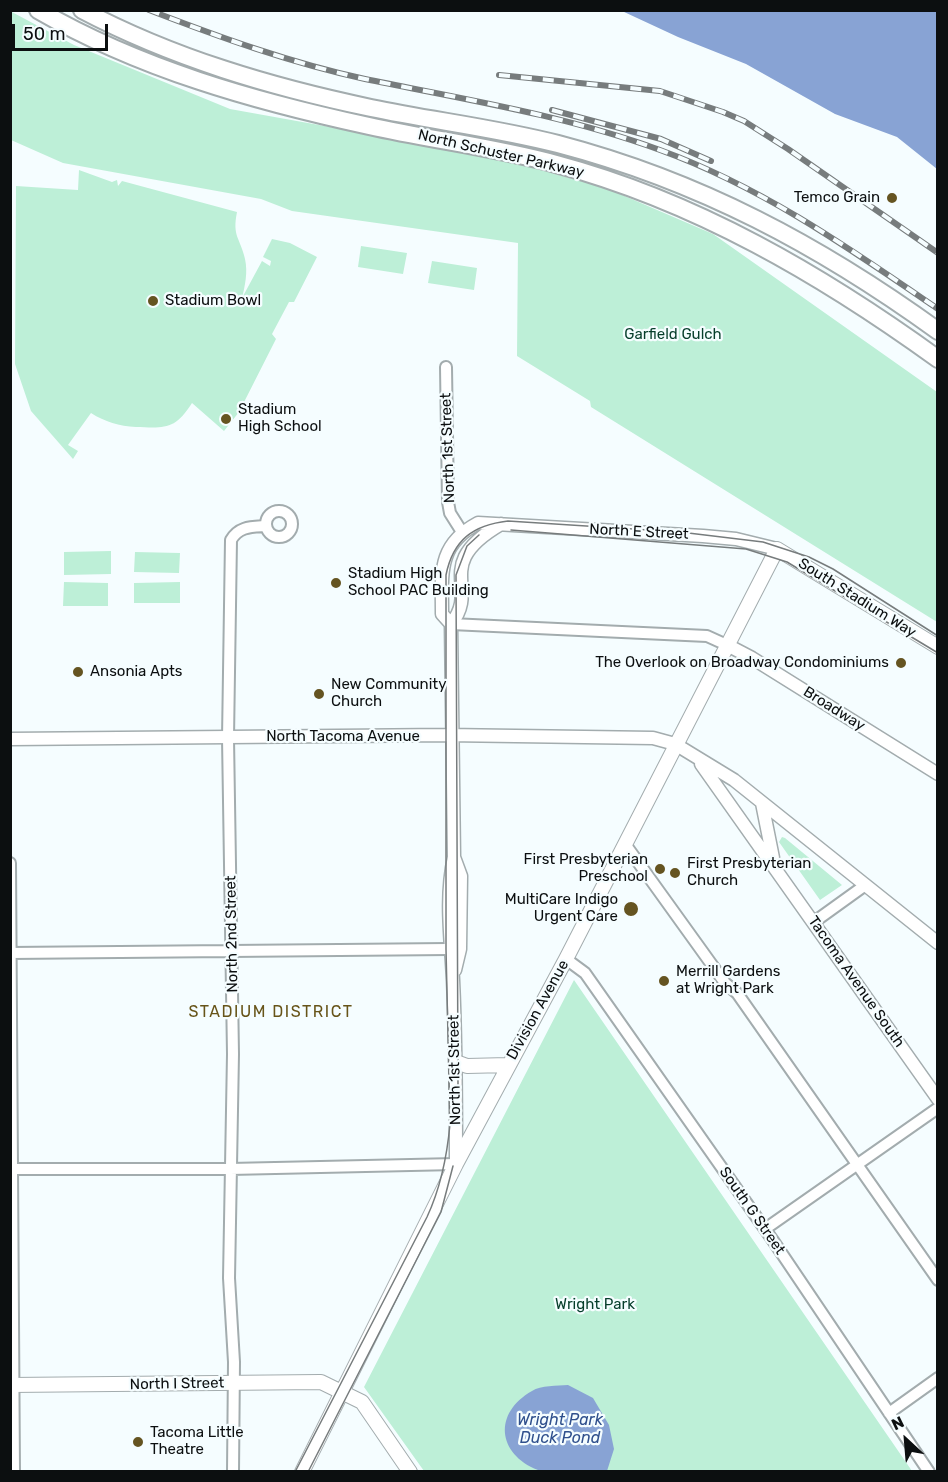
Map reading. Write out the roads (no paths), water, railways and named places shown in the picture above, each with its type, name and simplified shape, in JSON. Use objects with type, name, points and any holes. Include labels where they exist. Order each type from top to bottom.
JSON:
[{"type":"highway","name":"North Schuster Parkway","points":[[38,10],[71,29],[135,57],[244,97],[371,127],[464,142],[556,164],[624,184],[740,235],[895,328],[938,359]]},
{"type":"highway","name":"North Schuster Parkway","points":[[82,10],[193,59],[249,78],[373,108],[500,130],[546,141],[673,181],[808,245],[856,273],[938,331]]},
{"type":"main road","name":"Division Avenue","points":[[302,1472],[456,1164],[482,1120],[508,1065],[566,959],[777,549]]},
{"type":"main road","name":"South Stadium Way","points":[[777,549],[938,647]]},
{"type":"main road","points":[[456,1062],[467,1066],[508,1065]]},
{"type":"main road","name":"North I Street","points":[[12,1385],[321,1382],[362,1402],[410,1472]]},
{"type":"street","name":"North 1st Street","points":[[446,367],[448,501],[450,513],[462,532],[453,542],[442,567],[442,614],[451,624],[454,857],[450,876],[449,950],[453,977],[456,1062],[456,1164]]},
{"type":"street","name":"North E Street","points":[[462,532],[478,523],[501,524],[703,536],[736,539],[777,549]]},
{"type":"street","name":"North 1st Street","points":[[451,624],[460,614],[460,566],[465,553],[478,537],[501,524]]},
{"type":"street","name":"North 2nd Street","points":[[233,1472],[234,1383],[229,1278],[233,1054],[228,738],[231,540],[234,534],[245,527],[266,526]]},
{"type":"street","points":[[451,624],[707,636],[729,646]]},
{"type":"street","name":"Broadway","points":[[729,646],[752,657],[938,774]]},
{"type":"street","name":"North Tacoma Avenue","points":[[10,739],[634,737],[675,744]]},
{"type":"street","points":[[675,744],[734,780],[938,943]]},
{"type":"street","name":"Tacoma Avenue South","points":[[698,759],[938,1099]]},
{"type":"street","name":"Tacoma Avenue South","points":[[762,803],[775,865]]},
{"type":"street","points":[[625,844],[725,983],[737,993],[938,1280]]},
{"type":"street","name":"North 1st Street","points":[[453,977],[460,949],[461,876],[454,857]]},
{"type":"street","points":[[10,863],[14,1472]]},
{"type":"street","points":[[814,922],[864,886]]},
{"type":"street","points":[[11,953],[449,950]]},
{"type":"street","name":"South G Street","points":[[566,959],[585,973],[765,1229],[929,1472]]},
{"type":"street","points":[[765,1229],[938,1108]]},
{"type":"street","points":[[12,1169],[230,1169],[456,1164]]},
{"type":"street","points":[[888,1413],[938,1378]]},
{"type":"water","points":[[622,11],[937,11],[937,169],[897,137],[835,114],[746,64],[678,37]]},
{"type":"water","name":"Wright Park Duck Pond","points":[[568,1385],[593,1398],[609,1425],[614,1449],[607,1471],[544,1472],[524,1463],[514,1454],[508,1444],[505,1433],[506,1421],[519,1400],[540,1388]]},
{"type":"tram line","points":[[295,1472],[427,1217],[440,1183],[445,1160],[450,1124],[446,949],[446,575],[449,563],[459,544],[466,536],[485,526],[508,521],[680,532],[763,542],[809,557],[833,569],[938,636]]},
{"type":"tram line","points":[[511,530],[746,549],[787,562],[938,653]]},
{"type":"tram line","points":[[458,1086],[456,575],[467,546],[479,535]]},
{"type":"tram line","points":[[308,1472],[441,1212],[453,1166]]},
{"type":"railway","points":[[149,10],[310,65],[365,79],[550,117],[660,150],[734,182],[804,220],[938,309]]},
{"type":"railway","points":[[499,75],[660,91],[723,112],[744,121],[788,149],[938,253]]},
{"type":"railway","points":[[552,110],[661,139],[711,161]]},
{"type":"place","name":"Temco Grain","points":[[892,198]]},
{"type":"place","name":"Stadium Bowl","points":[[153,301]]},
{"type":"place","name":"Stadium High School","points":[[226,419]]},
{"type":"place","name":"Stadium High School PAC Building","points":[[336,583]]},
{"type":"place","name":"The Overlook on Broadway Condominiums","points":[[901,663]]},
{"type":"place","name":"Ansonia Apts","points":[[78,672]]},
{"type":"place","name":"New Community Church","points":[[319,694]]},
{"type":"place","name":"First Presbyterian Preschool","points":[[660,869]]},
{"type":"place","name":"First Presbyterian Church","points":[[675,873]]},
{"type":"place","name":"MultiCare Indigo Urgent Care","points":[[631,909]]},
{"type":"place","name":"Merrill Gardens at Wright Park","points":[[664,981]]},
{"type":"place","name":"Tacoma Little Theatre","points":[[138,1442]]},
{"type":"district","name":"STADIUM DISTRICT","points":[[271,1012]]},
{"type":"park label","name":"Garfield Gulch","points":[[673,335]]},
{"type":"park label","name":"Wright Park","points":[[595,1305]]}]
